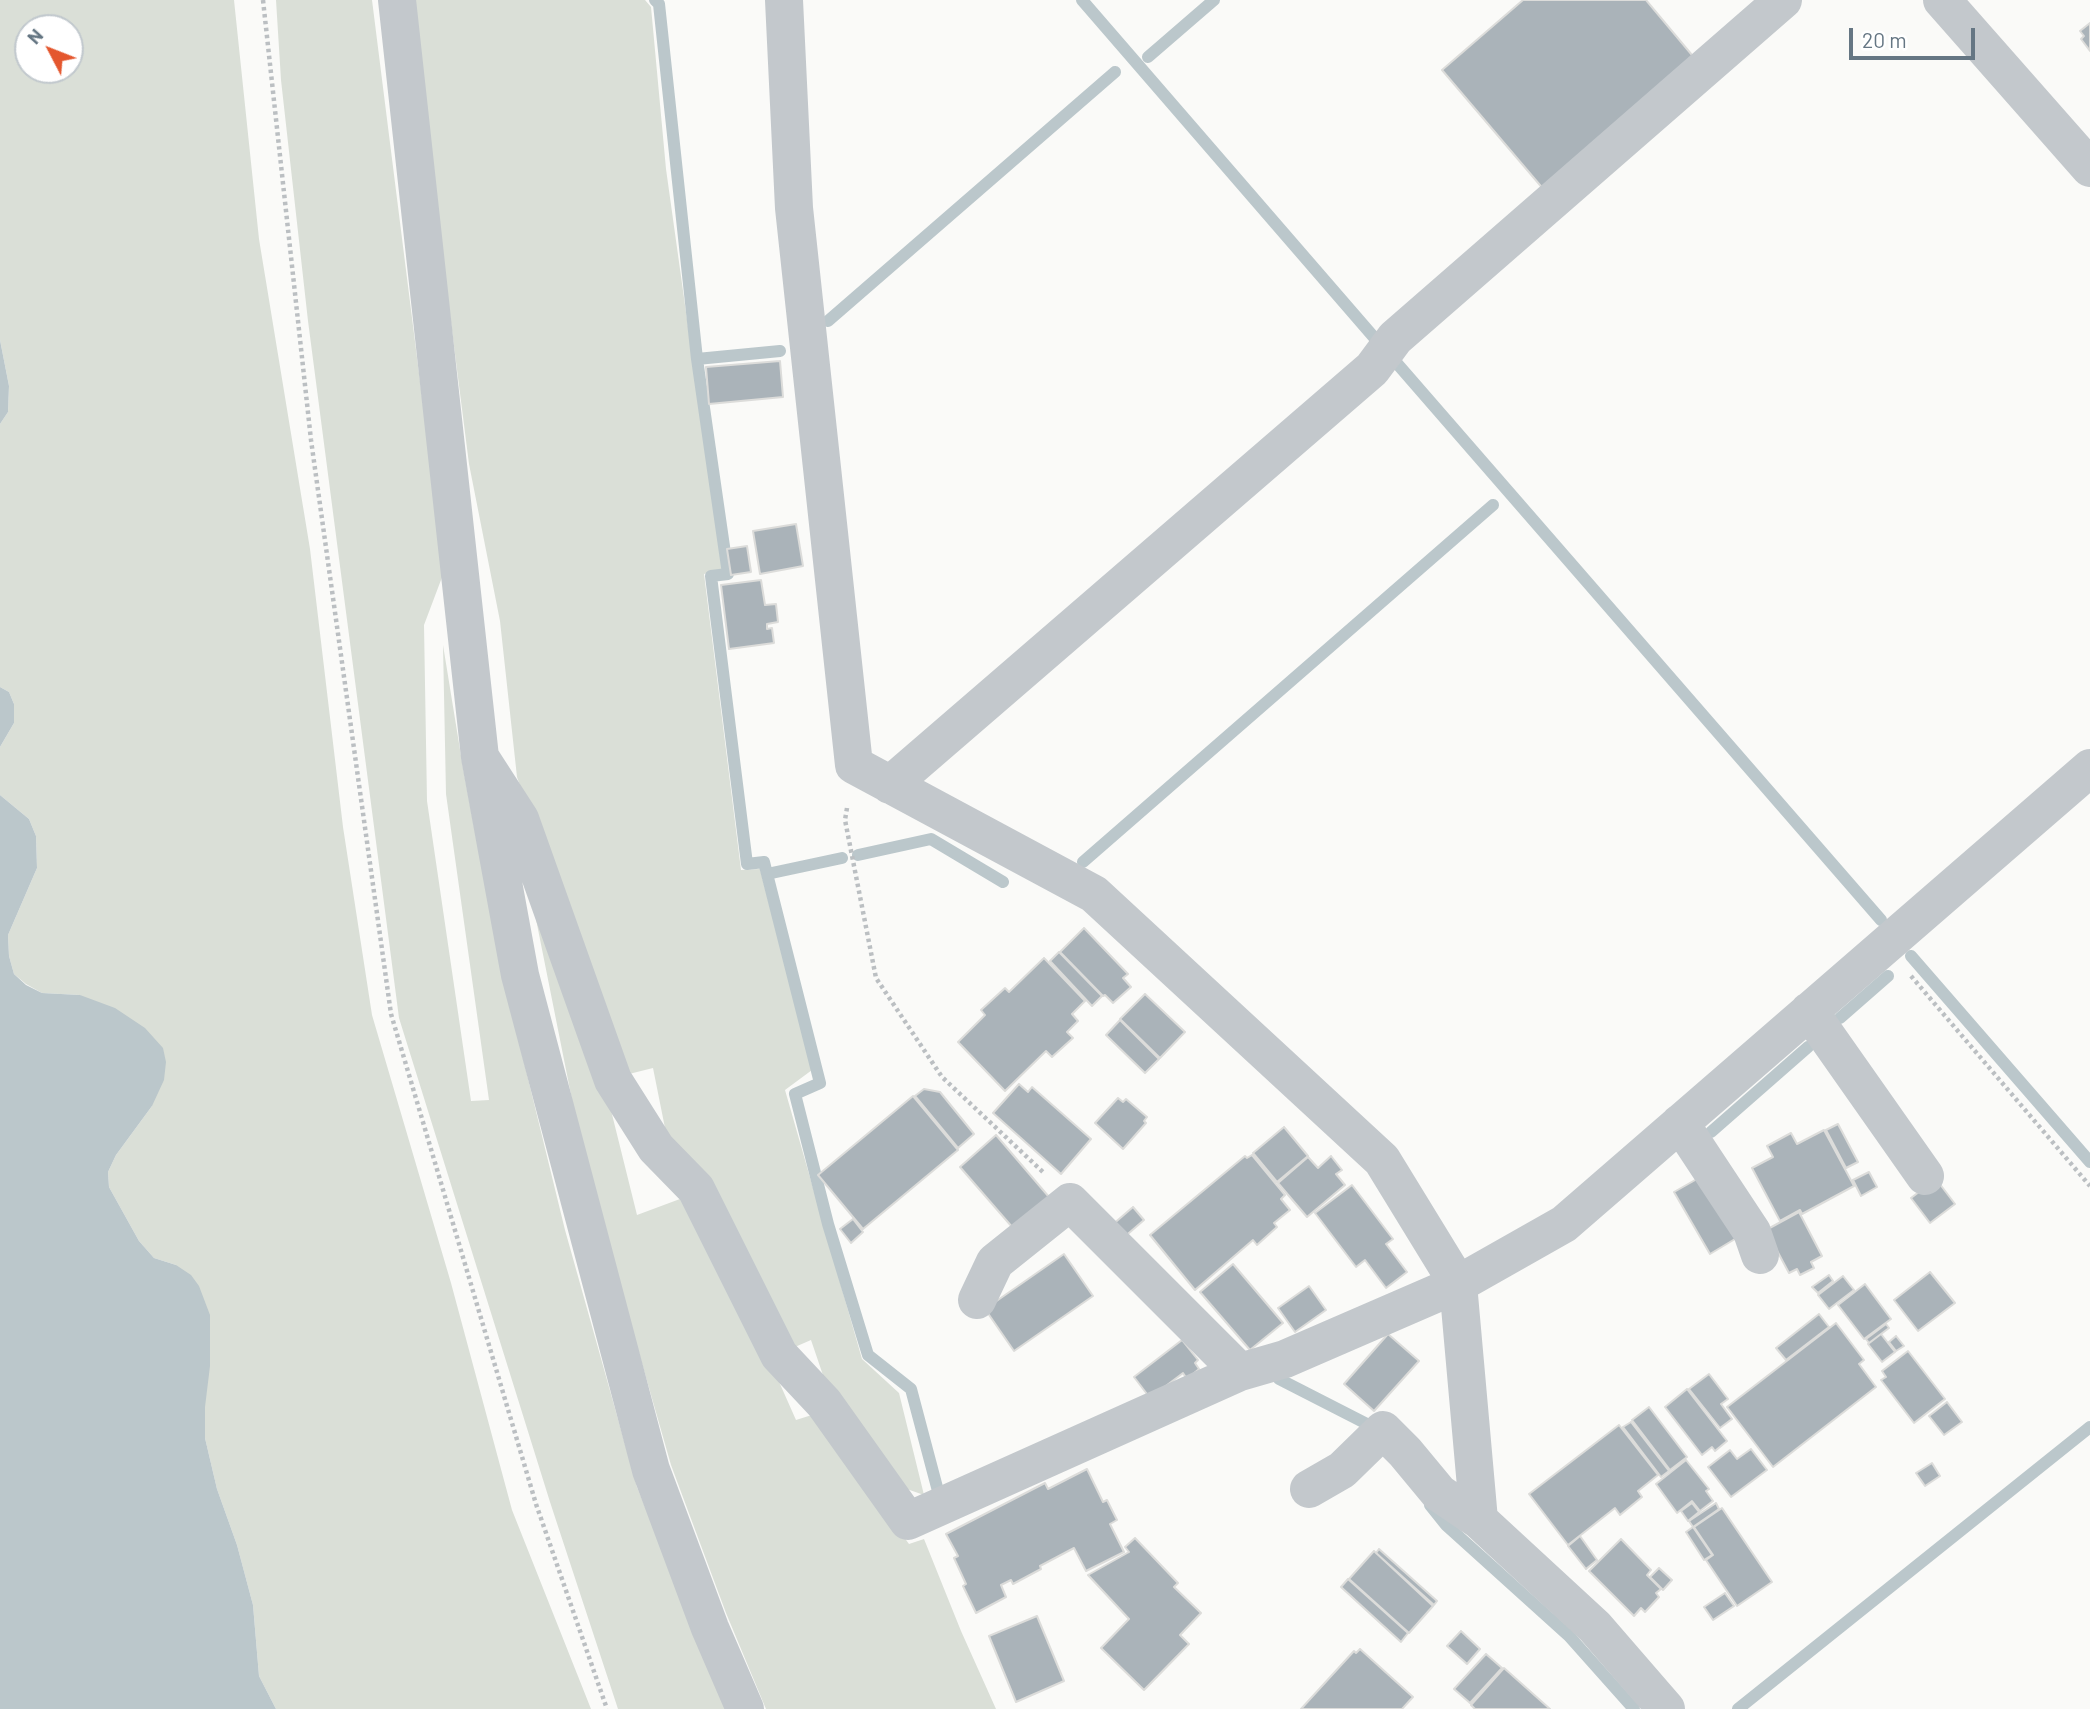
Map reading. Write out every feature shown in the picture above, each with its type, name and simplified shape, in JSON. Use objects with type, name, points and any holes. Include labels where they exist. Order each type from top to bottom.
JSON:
[{"type":"street","points":[[397,0],[480,757],[520,975],[652,1470],[710,1628],[745,1709]]},
{"type":"street","points":[[785,0],[794,208],[854,765],[1094,894],[1382,1160],[1458,1284],[1479,1520]]},
{"type":"street","points":[[890,785],[1372,369],[1395,338],[1783,0]]},
{"type":"street","points":[[1942,0],[2090,168]]},
{"type":"street","points":[[480,757],[520,819],[613,1080],[656,1147],[696,1189],[779,1355],[824,1404],[908,1521],[1240,1372],[1285,1359],[1458,1284],[1564,1224],[2090,768]]},
{"type":"street","points":[[1810,1011],[1925,1176]]},
{"type":"street","points":[[1680,1124],[1752,1232],[1760,1255]]},
{"type":"street","points":[[977,1300],[995,1262],[1070,1202],[1240,1372]]},
{"type":"street","points":[[1309,1489],[1342,1470],[1383,1430],[1439,1493],[1479,1520],[1595,1627],[1661,1707]]},
{"type":"path","points":[[263,0],[311,440],[391,1014],[536,1504],[607,1709]]},
{"type":"path","points":[[854,765],[845,820],[876,978],[942,1077],[1063,1191],[1070,1202]]},
{"type":"path","points":[[1885,945],[2090,1186]]},
{"type":"shaded area","points":[[0,0],[234,0],[259,239],[310,549],[343,827],[372,1015],[451,1283],[512,1510],[591,1709],[276,1709],[259,1676],[253,1605],[237,1545],[217,1489],[205,1438],[205,1407],[176,1265],[154,1258],[139,1241],[109,1187],[108,1172],[116,1155],[152,1106],[80,995],[42,993],[14,974],[9,956],[8,935],[37,868],[36,836],[29,819],[0,795],[0,747],[14,723],[14,704],[9,692],[0,687],[0,424],[8,412],[9,386],[0,340]]},
{"type":"shaded area","points":[[276,0],[372,0],[444,572],[424,625],[427,801],[471,1101],[489,1100],[446,794],[443,645],[500,964],[565,1230],[637,1487],[726,1709],[618,1709],[550,1502],[399,1018],[308,321],[281,80]]},
{"type":"shaded area","points":[[410,0],[645,0],[651,7],[666,169],[722,570],[704,574],[741,870],[760,869],[812,1070],[785,1090],[862,1359],[899,1393],[924,1495],[901,1487],[826,1384],[811,1340],[788,1350],[667,1138],[653,1068],[621,1076],[517,777],[500,621],[469,464]]},
{"type":"shaded area","points":[[0,340],[9,386],[8,412],[0,424]]},
{"type":"shaded area","points":[[0,687],[9,692],[14,704],[14,723],[0,747]]},
{"type":"shaded area","points":[[0,795],[29,819],[36,836],[37,868],[8,935],[9,956],[14,974],[26,985],[42,993],[80,995],[115,1008],[145,1028],[163,1048],[166,1062],[164,1080],[152,1106],[116,1155],[108,1172],[109,1187],[139,1241],[154,1258],[176,1265],[191,1275],[199,1286],[210,1315],[205,1438],[217,1489],[237,1545],[253,1605],[259,1676],[276,1709],[0,1709]]},
{"type":"shaded area","points":[[521,844],[602,1074],[637,1215],[688,1196],[768,1357],[796,1420],[815,1414],[909,1544],[924,1539],[996,1709],[766,1709],[726,1613],[671,1465],[584,1160]]},
{"type":"building","points":[[1523,0],[1646,0],[1697,61],[1545,191],[1442,70]]},
{"type":"building","points":[[2090,23],[2090,51],[2081,39],[2084,36],[2080,31]]},
{"type":"building","points":[[780,361],[783,397],[709,404],[706,367]]},
{"type":"building","points":[[796,524],[803,566],[760,574],[753,531]]},
{"type":"building","points":[[747,546],[751,572],[731,575],[727,549]]},
{"type":"building","points":[[761,580],[765,605],[776,604],[778,622],[767,624],[767,629],[772,628],[774,643],[729,649],[721,585]]},
{"type":"building","points":[[1084,928],[1128,974],[1123,978],[1131,987],[1113,1003],[1060,952]]},
{"type":"building","points":[[1059,952],[1102,996],[1092,1006],[1050,961]]},
{"type":"building","points":[[1044,958],[1085,1001],[1072,1014],[1078,1021],[1067,1032],[1073,1038],[1052,1057],[1046,1051],[1005,1091],[958,1042],[985,1015],[981,1010],[1005,988],[1009,992]]},
{"type":"building","points":[[1145,994],[1185,1032],[1160,1058],[1120,1019]]},
{"type":"building","points":[[1120,1020],[1159,1059],[1145,1073],[1106,1035]]},
{"type":"building","points":[[1019,1084],[1028,1092],[1032,1087],[1091,1139],[1061,1174],[993,1113]]},
{"type":"building","points":[[924,1089],[940,1092],[974,1134],[958,1148],[915,1096]]},
{"type":"building","points":[[913,1096],[958,1150],[863,1229],[818,1175]]},
{"type":"building","points":[[1118,1098],[1123,1102],[1126,1099],[1147,1117],[1144,1121],[1146,1123],[1123,1149],[1095,1123]]},
{"type":"building","points":[[1838,1124],[1858,1162],[1846,1168],[1826,1130]]},
{"type":"building","points":[[1284,1127],[1308,1156],[1277,1182],[1253,1153]]},
{"type":"building","points":[[1824,1130],[1854,1186],[1802,1214],[1800,1210],[1780,1221],[1752,1168],[1773,1157],[1767,1146],[1791,1133],[1797,1144]]},
{"type":"building","points":[[996,1135],[1049,1197],[1013,1228],[960,1167]]},
{"type":"building","points":[[1252,1155],[1285,1195],[1281,1199],[1290,1210],[1274,1223],[1277,1227],[1257,1245],[1253,1240],[1195,1290],[1150,1235],[1245,1156],[1247,1158]]},
{"type":"building","points":[[1331,1156],[1342,1170],[1336,1174],[1345,1185],[1307,1217],[1278,1183],[1308,1157],[1318,1168]]},
{"type":"building","points":[[1869,1172],[1877,1187],[1861,1196],[1853,1180]]},
{"type":"building","points":[[1704,1175],[1740,1236],[1710,1254],[1674,1192]]},
{"type":"building","points":[[1936,1179],[1955,1204],[1930,1223],[1911,1198]]},
{"type":"building","points":[[1352,1185],[1393,1239],[1386,1244],[1407,1272],[1386,1288],[1365,1260],[1356,1267],[1315,1213]]},
{"type":"building","points":[[1133,1207],[1144,1220],[1122,1239],[1111,1226]]},
{"type":"building","points":[[1799,1212],[1822,1256],[1811,1262],[1814,1268],[1800,1275],[1797,1269],[1789,1273],[1766,1230]]},
{"type":"building","points":[[853,1219],[863,1232],[851,1243],[840,1229]]},
{"type":"building","points":[[1064,1254],[1093,1296],[1014,1351],[985,1309]]},
{"type":"building","points":[[1233,1264],[1283,1323],[1250,1350],[1200,1292]]},
{"type":"building","points":[[1930,1272],[1955,1303],[1918,1331],[1894,1300]]},
{"type":"building","points":[[1829,1275],[1833,1281],[1818,1293],[1812,1287]]},
{"type":"building","points":[[1843,1276],[1854,1290],[1829,1309],[1818,1295]]},
{"type":"building","points":[[1865,1284],[1891,1319],[1864,1339],[1838,1305]]},
{"type":"building","points":[[1309,1286],[1326,1310],[1295,1332],[1278,1308]]},
{"type":"building","points":[[1819,1314],[1829,1327],[1786,1360],[1776,1348]]},
{"type":"building","points":[[1836,1323],[1864,1360],[1859,1364],[1876,1387],[1773,1467],[1727,1407]]},
{"type":"building","points":[[1886,1324],[1889,1328],[1869,1343],[1866,1339]]},
{"type":"building","points":[[1388,1334],[1419,1361],[1374,1411],[1344,1384]]},
{"type":"building","points":[[1881,1334],[1895,1352],[1882,1362],[1868,1344]]},
{"type":"building","points":[[1896,1336],[1904,1346],[1896,1351],[1889,1342]]},
{"type":"building","points":[[1182,1340],[1198,1360],[1195,1363],[1199,1369],[1187,1379],[1183,1373],[1150,1398],[1134,1377]]},
{"type":"building","points":[[1908,1351],[1945,1399],[1914,1423],[1881,1380],[1886,1377],[1882,1371]]},
{"type":"building","points":[[1709,1374],[1728,1399],[1721,1404],[1732,1419],[1720,1428],[1689,1389]]},
{"type":"building","points":[[1687,1389],[1727,1441],[1715,1451],[1712,1447],[1702,1455],[1665,1407]]},
{"type":"building","points":[[1947,1402],[1962,1422],[1944,1435],[1929,1416]]},
{"type":"building","points":[[1649,1407],[1687,1457],[1670,1470],[1632,1420]]},
{"type":"building","points":[[1631,1422],[1669,1471],[1661,1477],[1623,1427]]},
{"type":"building","points":[[1619,1425],[1658,1475],[1638,1491],[1642,1497],[1620,1515],[1615,1508],[1568,1545],[1529,1494]]},
{"type":"building","points":[[1751,1449],[1767,1470],[1731,1497],[1708,1467],[1730,1450],[1737,1459]]},
{"type":"building","points":[[1686,1460],[1709,1489],[1706,1491],[1713,1501],[1700,1511],[1692,1501],[1677,1513],[1656,1484]]},
{"type":"building","points":[[1932,1463],[1940,1476],[1925,1486],[1916,1473]]},
{"type":"building","points":[[1087,1469],[1103,1502],[1107,1500],[1117,1520],[1110,1524],[1124,1552],[1086,1571],[1074,1548],[1013,1584],[1011,1580],[1001,1585],[1006,1597],[976,1613],[954,1558],[958,1556],[946,1534],[1045,1483],[1048,1489]]},
{"type":"building","points":[[1692,1503],[1699,1512],[1688,1521],[1681,1511]]},
{"type":"building","points":[[1716,1503],[1719,1509],[1693,1527],[1689,1521]]},
{"type":"building","points":[[1722,1508],[1772,1582],[1737,1606],[1706,1560],[1713,1555],[1694,1527]]},
{"type":"building","points":[[1693,1527],[1712,1555],[1704,1560],[1686,1532]]},
{"type":"building","points":[[1580,1536],[1597,1560],[1586,1569],[1568,1546]]},
{"type":"building","points":[[1135,1538],[1178,1583],[1174,1587],[1201,1613],[1180,1635],[1189,1644],[1144,1690],[1101,1648],[1129,1619],[1088,1575],[1129,1552],[1125,1547]]},
{"type":"building","points":[[1621,1539],[1651,1570],[1647,1575],[1661,1589],[1656,1593],[1659,1597],[1645,1612],[1641,1608],[1634,1616],[1589,1571]]},
{"type":"building","points":[[1379,1549],[1437,1601],[1434,1605],[1376,1553]]},
{"type":"building","points":[[1374,1551],[1433,1606],[1409,1633],[1349,1579]]},
{"type":"building","points":[[1659,1568],[1672,1580],[1663,1590],[1650,1577]]},
{"type":"building","points":[[1348,1579],[1408,1633],[1401,1642],[1341,1587]]},
{"type":"building","points":[[1725,1593],[1734,1606],[1713,1620],[1704,1607]]},
{"type":"building","points":[[1037,1616],[1064,1681],[1016,1702],[989,1636]]},
{"type":"building","points":[[1461,1631],[1480,1649],[1467,1664],[1447,1646]]},
{"type":"building","points":[[1360,1649],[1413,1697],[1402,1709],[1301,1709],[1354,1651],[1356,1653]]},
{"type":"building","points":[[1486,1654],[1502,1668],[1470,1703],[1454,1689]]},
{"type":"building","points":[[1504,1668],[1550,1709],[1475,1709],[1471,1705]]},
{"type":"waterway","points":[[655,0],[659,4],[697,359],[728,574],[711,576],[747,864],[764,862],[820,1083],[795,1094],[828,1224],[868,1355],[911,1389],[938,1491]]},
{"type":"waterway","points":[[1082,0],[1378,342]]},
{"type":"waterway","points":[[1148,57],[1214,0]]},
{"type":"waterway","points":[[828,321],[1115,72]]},
{"type":"waterway","points":[[697,359],[780,351]]},
{"type":"waterway","points":[[1394,360],[1881,920]]},
{"type":"waterway","points":[[1083,862],[1493,505]]},
{"type":"waterway","points":[[858,855],[931,839],[1003,882]]},
{"type":"waterway","points":[[767,874],[842,858]]},
{"type":"waterway","points":[[1911,956],[2090,1162]]},
{"type":"waterway","points":[[1840,1018],[1888,976]]},
{"type":"waterway","points":[[1711,1132],[1808,1047]]},
{"type":"waterway","points":[[1279,1379],[1367,1424]]},
{"type":"waterway","points":[[1738,1709],[2090,1427]]},
{"type":"waterway","points":[[1430,1505],[1446,1525],[1569,1636],[1634,1709]]}]
